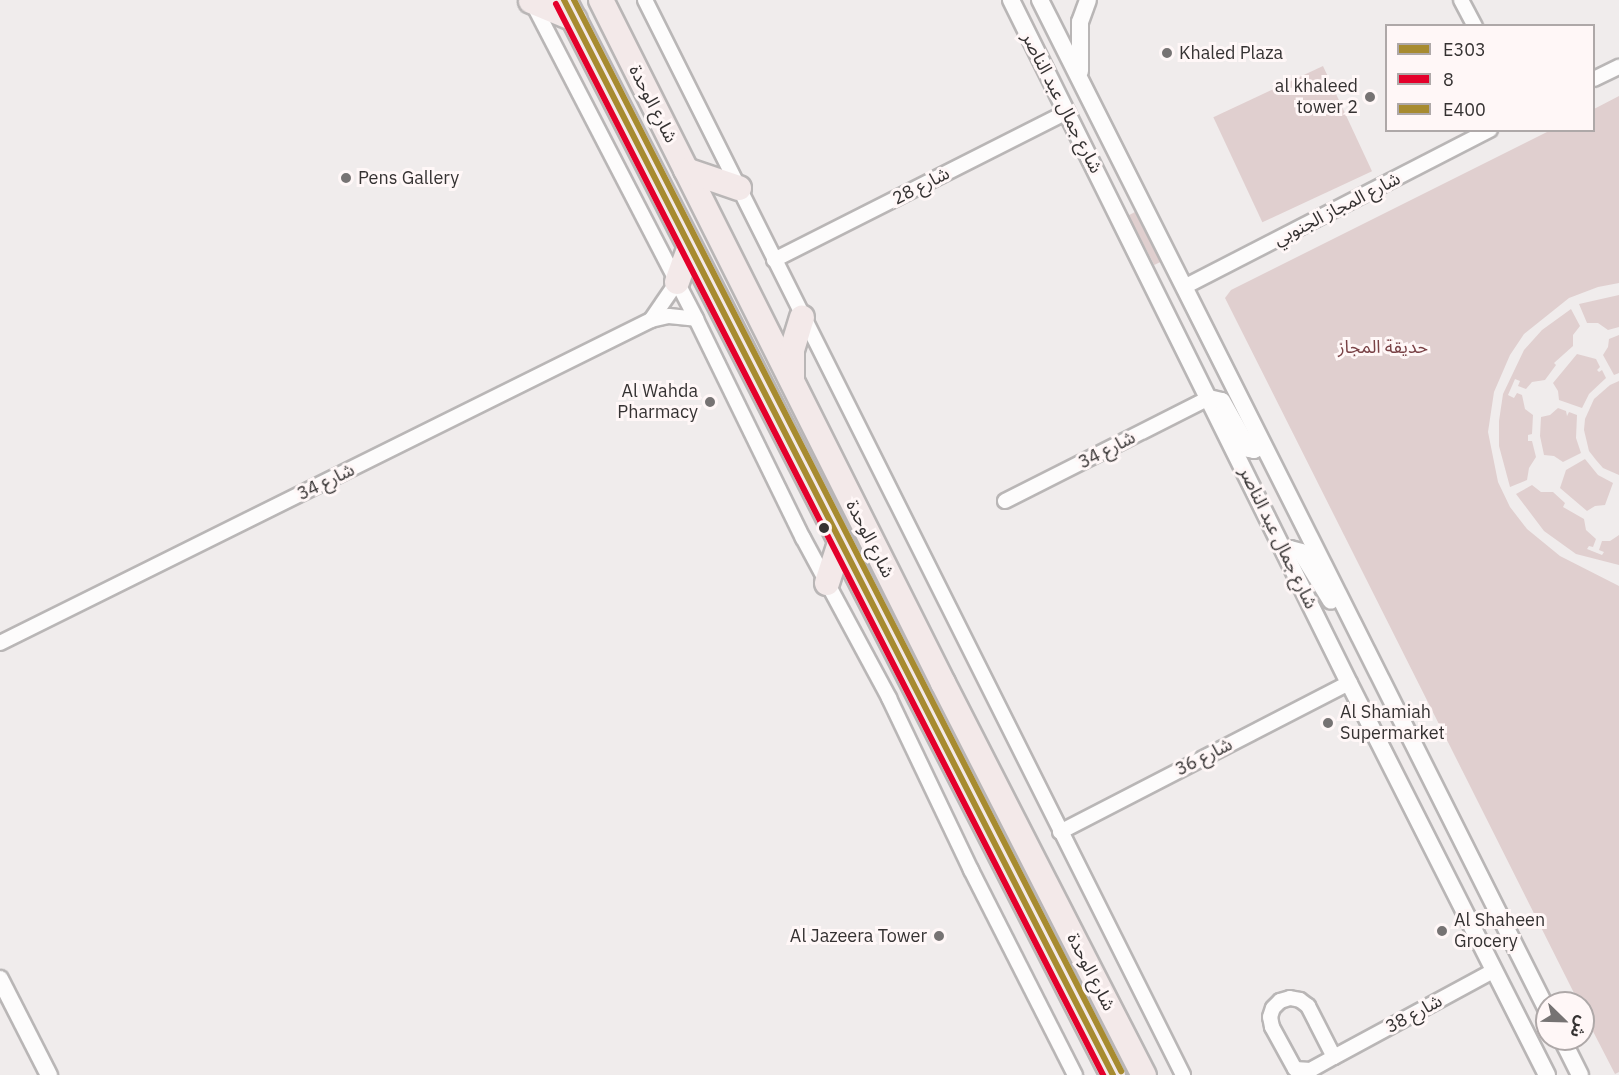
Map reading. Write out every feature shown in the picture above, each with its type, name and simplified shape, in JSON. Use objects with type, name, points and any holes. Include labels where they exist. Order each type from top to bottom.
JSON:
[{"type":"highway","points":[[531,0],[569,10]]},
{"type":"highway","name":"شارع الوحدة","points":[[600,0],[942,683],[1144,1075]]},
{"type":"highway","name":"شارع الوحدة","points":[[569,10],[1113,1075]]},
{"type":"highway","points":[[686,170],[739,188]]},
{"type":"highway","points":[[677,282],[690,247]]},
{"type":"highway","points":[[793,383],[792,350],[802,317]]},
{"type":"highway","points":[[827,583],[840,543]]},
{"type":"street","points":[[531,0],[677,282],[788,510],[890,698],[970,870],[1075,1075]]},
{"type":"street","points":[[645,0],[1183,1075]]},
{"type":"street","name":"شارع جمال عبد الناصر","points":[[1011,0],[1349,683],[1547,1075]]},
{"type":"street","name":"شارع جمال عبد الناصر","points":[[1040,0],[1537,991]]},
{"type":"street","points":[[1082,84],[1078,53],[1080,22],[1088,0]]},
{"type":"street","points":[[1461,0],[1474,24]]},
{"type":"street","points":[[1595,78],[1619,67]]},
{"type":"street","name":"شارع 28","points":[[774,260],[1067,112]]},
{"type":"street","name":"شارع المجاز الجنوبي","points":[[1184,287],[1486,132]]},
{"type":"street","name":"شارع 34","points":[[651,320],[677,282]]},
{"type":"street","name":"شارع 34","points":[[0,643],[651,320],[669,316],[696,320]]},
{"type":"street","points":[[1209,398],[1222,401],[1249,449],[1254,450],[1263,445]]},
{"type":"street","name":"شارع 34","points":[[1005,501],[1209,398]]},
{"type":"street","points":[[1285,552],[1290,549],[1300,552],[1329,599],[1342,605]]},
{"type":"street","name":"شارع 36","points":[[1060,832],[1349,683]]},
{"type":"street","name":"شارع 38","points":[[1334,1057],[1308,1006],[1300,1000],[1290,998],[1280,1001],[1273,1008],[1270,1017],[1272,1027],[1295,1069],[1311,1070],[1493,971]]},
{"type":"street","points":[[0,979],[49,1075]]},
{"type":"street","points":[[1568,1051],[1580,1075]]},
{"type":"green space","points":[[1323,66],[1372,171],[1262,222],[1213,117]]},
{"type":"green space","name":"حديقة المجاز","points":[[1619,96],[1619,283],[1598,287],[1569,298],[1524,334],[1510,355],[1494,392],[1488,432],[1498,482],[1510,507],[1527,529],[1560,556],[1619,586],[1619,1072],[1615,1074],[1595,1035],[1595,991],[1573,991],[1225,298],[1231,290],[1547,132],[1595,132],[1595,108]]},
{"type":"green space","points":[[1135,212],[1160,262],[1154,265],[1129,215]]},
{"type":"green space","points":[[1619,295],[1619,327],[1608,330],[1598,323],[1587,323],[1579,304]]},
{"type":"green space","points":[[1571,309],[1580,326],[1573,335],[1573,346],[1554,363],[1556,365],[1545,380],[1532,382],[1526,389],[1518,386],[1520,381],[1515,379],[1508,395],[1514,398],[1517,393],[1522,395],[1525,409],[1533,415],[1532,434],[1528,435],[1528,441],[1532,441],[1536,457],[1529,468],[1527,480],[1510,487],[1499,446],[1499,421],[1503,394],[1524,350],[1542,330]]},
{"type":"green space","points":[[1619,335],[1619,373],[1614,375],[1603,355],[1608,347],[1609,339]]},
{"type":"green space","points":[[1577,354],[1596,359],[1600,367],[1597,370],[1599,372],[1602,370],[1606,378],[1589,394],[1582,408],[1559,400],[1558,391],[1553,383]]},
{"type":"green space","points":[[1619,381],[1619,475],[1603,468],[1589,451],[1584,430],[1585,419],[1594,399],[1610,385]]},
{"type":"green space","points":[[1558,408],[1566,411],[1567,416],[1569,412],[1577,415],[1576,438],[1581,453],[1563,462],[1554,456],[1544,455],[1540,436],[1541,417],[1550,415]]},
{"type":"green space","points":[[1585,459],[1598,475],[1613,483],[1605,505],[1595,506],[1587,511],[1560,488],[1566,470]]},
{"type":"green space","points":[[1532,485],[1541,492],[1553,492],[1565,503],[1563,507],[1584,519],[1586,530],[1596,539],[1593,547],[1589,546],[1587,549],[1602,555],[1604,552],[1599,550],[1602,541],[1610,541],[1619,535],[1619,565],[1576,554],[1544,531],[1516,494]]},
{"type":"transit line","name":"E303","points":[[564,0],[1113,1075]]},
{"type":"transit line","name":"E400","points":[[574,0],[1121,1071]]},
{"type":"transit line","name":"8","points":[[556,4],[1103,1075]]},
{"type":"place","name":"Khaled Plaza","points":[[1167,53]]},
{"type":"place","name":"al khaleed tower 2","points":[[1370,97]]},
{"type":"place","name":"Pens Gallery","points":[[346,178]]},
{"type":"place","name":"Al Wahda Pharmacy","points":[[710,402]]},
{"type":"place","name":"Al Shamiah Supermarket","points":[[1328,723]]},
{"type":"place","name":"Al Shaheen Grocery","points":[[1442,931]]},
{"type":"place","name":"Al Jazeera Tower","points":[[939,936]]}]
